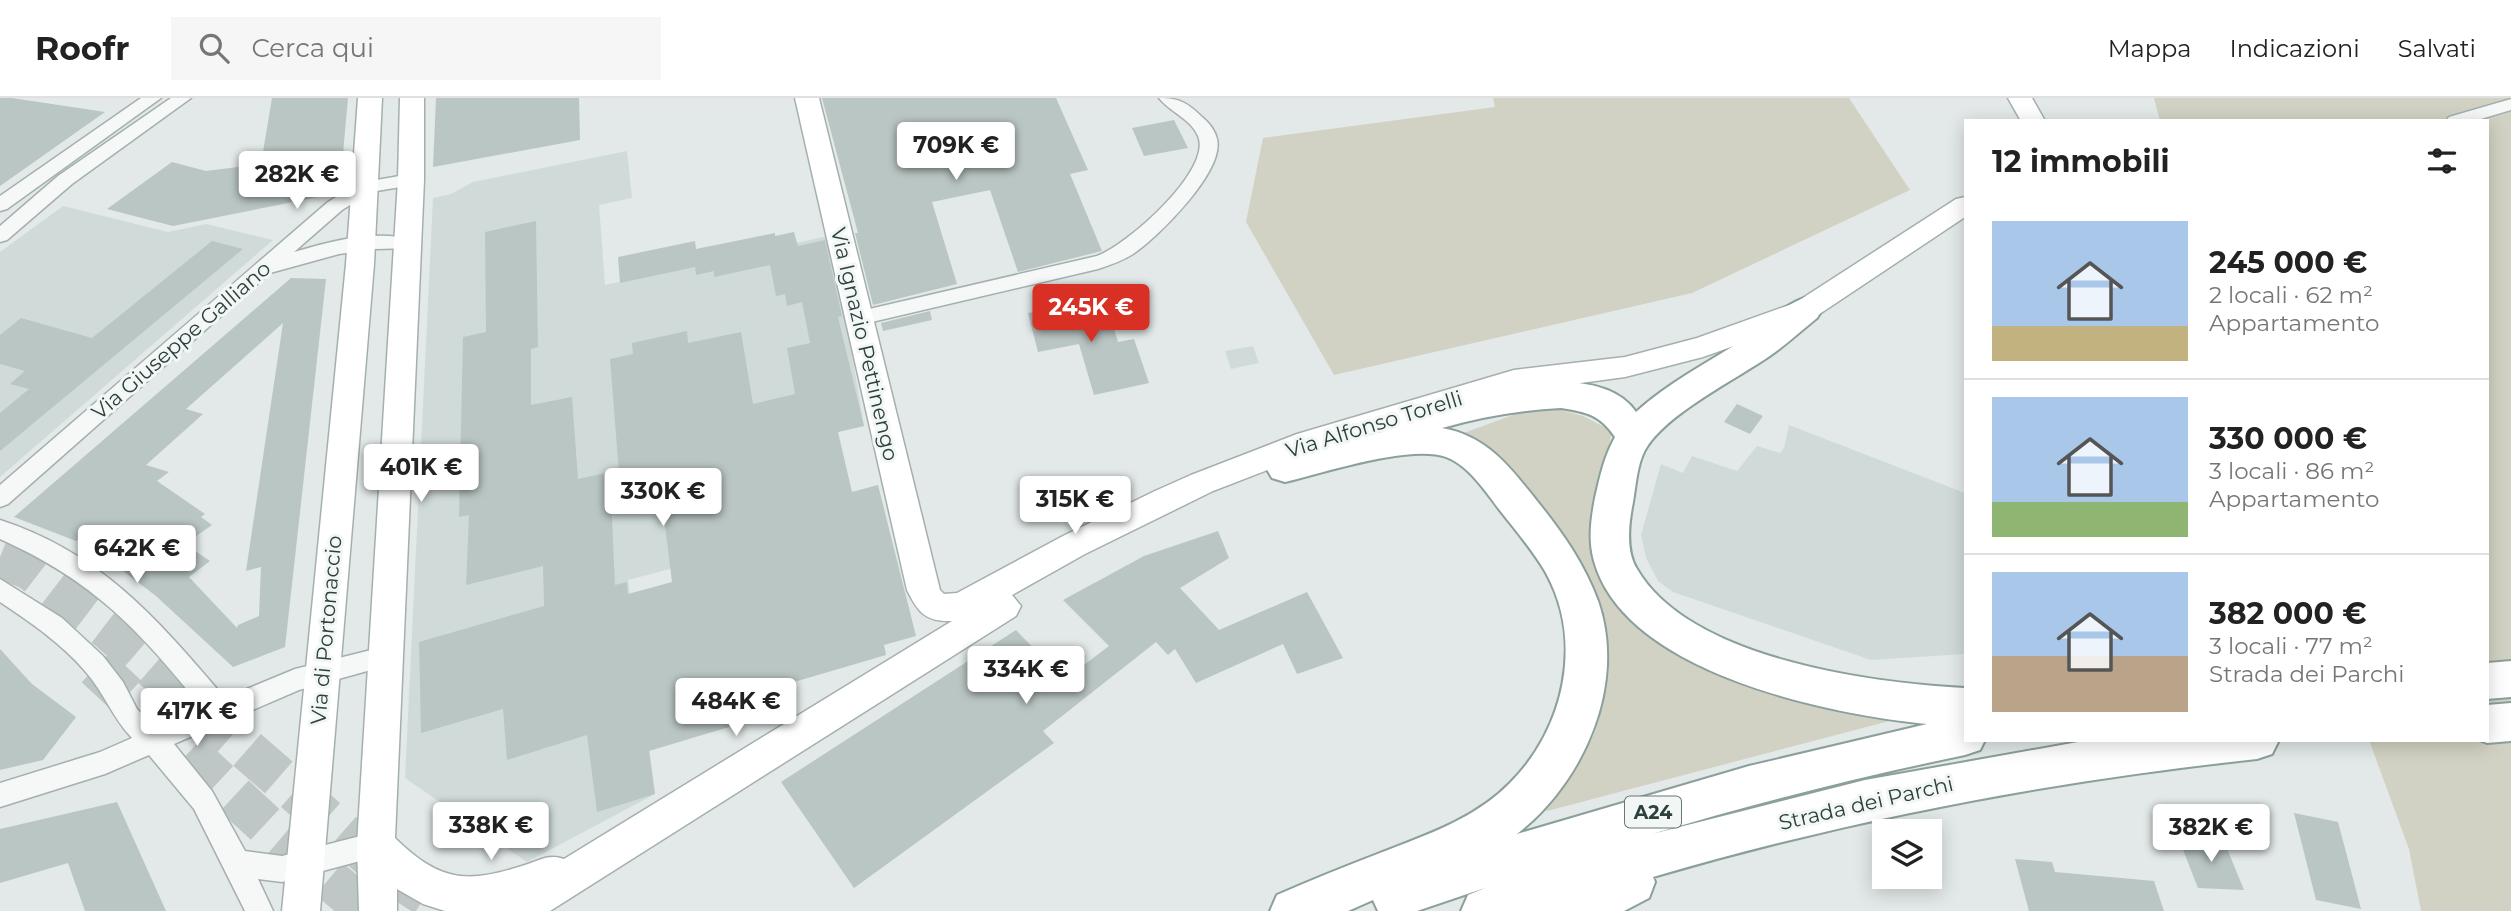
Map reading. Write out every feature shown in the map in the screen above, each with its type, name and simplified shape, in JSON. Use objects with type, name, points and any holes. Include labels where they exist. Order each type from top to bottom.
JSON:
[{"type":"highway","points":[[1805,310],[1761,345],[1674,403],[1634,437],[1619,475],[1610,524],[1612,556],[1623,583],[1658,622],[1713,652],[1807,684],[1890,701],[1964,707]]},
{"type":"highway","points":[[1285,468],[1343,444],[1396,428],[1528,396],[1563,394],[1592,400],[1624,419],[1634,437]]},
{"type":"highway","points":[[1285,468],[1402,442],[1423,440],[1450,443],[1472,454],[1528,519],[1566,572],[1581,616],[1586,666],[1583,699],[1570,736],[1551,769],[1514,809],[1486,830],[1450,848],[1294,911]]},
{"type":"highway","points":[[2489,681],[2511,679]]},
{"type":"highway","points":[[2489,724],[2511,722]]},
{"type":"highway","name":"Strada dei Parchi","points":[[1348,911],[1591,832],[1735,789],[1845,761],[1964,736]]},
{"type":"highway","name":"Strada dei Parchi","points":[[1485,911],[1680,849],[1847,806],[1981,778],[2117,756],[2240,742]]},
{"type":"highway","points":[[1576,911],[1633,882],[1680,849]]},
{"type":"main road","name":"Via di Portonaccio","points":[[301,911],[362,246],[370,98]]},
{"type":"main road","points":[[378,911],[376,845],[411,180],[412,98]]},
{"type":"main road","name":"Via Ignazio Pettinengo","points":[[807,98],[924,590],[918,638],[899,671]]},
{"type":"main road","points":[[2021,98],[2033,119]]},
{"type":"main road","name":"Via Alfonso Torelli","points":[[924,590],[930,602],[937,608],[950,610],[966,605],[1056,555],[1166,500],[1226,473],[1308,442],[1399,413],[1524,379],[1606,370],[1651,361],[1743,333],[1805,310],[1964,206]]},
{"type":"main road","name":"Via Alfonso Torelli","points":[[515,911],[1024,594],[1201,503],[1285,468]]},
{"type":"main road","points":[[376,845],[395,869],[425,892],[442,897],[466,898],[518,885],[604,854]]},
{"type":"main road","points":[[541,911],[604,854]]},
{"type":"street","points":[[0,205],[152,98]]},
{"type":"street","points":[[0,236],[65,180],[182,98]]},
{"type":"street","points":[[859,318],[1098,262],[1113,258],[1132,246],[1193,181],[1209,151],[1207,135],[1168,98]]},
{"type":"street","points":[[2462,119],[2511,104]]},
{"type":"street","points":[[366,187],[411,180]]},
{"type":"street","name":"Via Giuseppe Galliano","points":[[0,498],[325,214],[366,187]]},
{"type":"street","points":[[257,275],[299,257],[362,246],[396,242],[407,244]]},
{"type":"street","points":[[0,529],[49,553],[119,600],[150,628],[220,711]]},
{"type":"street","points":[[0,589],[53,625],[94,663],[114,690],[128,717],[204,800],[259,911]]},
{"type":"street","points":[[0,795],[86,769],[220,711],[321,672],[387,656]]},
{"type":"street","points":[[236,863],[269,869],[306,863],[376,845]]},
{"type":"shaded area","points":[[1493,98],[1849,98],[1910,190],[1692,293],[1334,375],[1246,222],[1263,138],[1495,107]]},
{"type":"shaded area","points":[[2154,98],[2511,98],[2511,911],[2421,911],[2409,849],[2370,742],[2489,742],[2489,119],[2159,119]]},
{"type":"shaded area","points":[[627,151],[632,198],[599,205],[605,285],[832,235],[864,426],[838,432],[670,569],[628,580],[655,794],[527,862],[405,778],[433,198],[451,194],[473,182]]},
{"type":"shaded area","points":[[63,206],[168,232],[206,224],[273,240],[0,477],[0,252]]},
{"type":"shaded area","points":[[1253,346],[1259,363],[1231,369],[1225,351]]},
{"type":"shaded area","points":[[1553,408],[1583,416],[1612,431],[1600,488],[1614,596],[1897,719],[1547,811],[1544,809],[1578,766],[1596,730],[1607,679],[1602,624],[1564,538],[1498,454],[1464,433],[1526,410]]},
{"type":"shaded area","points":[[1789,425],[1964,493],[1964,654],[1871,660],[1673,592],[1658,581],[1646,558],[1641,535],[1661,464],[1683,473],[1692,456],[1737,471],[1757,446],[1780,453],[1784,448]]},
{"type":"building","points":[[0,98],[12,98],[105,112],[0,186]]},
{"type":"building","points":[[272,98],[348,98],[340,187],[328,195],[173,226],[107,209],[172,162],[206,171],[261,164]]},
{"type":"building","points":[[436,98],[579,98],[580,140],[433,167]]},
{"type":"building","points":[[822,98],[1056,98],[1088,170],[1070,174],[1102,251],[1018,272],[990,190],[932,202],[957,284],[873,305],[855,233],[858,233]]},
{"type":"building","points":[[1174,120],[1188,148],[1144,156],[1132,128]]},
{"type":"building","points":[[536,221],[538,347],[531,349],[531,405],[572,397],[578,479],[610,472],[615,585],[627,582],[628,594],[672,582],[659,477],[620,486],[610,359],[633,354],[632,343],[687,331],[688,343],[741,332],[753,404],[795,394],[787,348],[810,343],[802,302],[787,306],[785,294],[776,296],[770,265],[714,277],[714,271],[696,275],[695,267],[620,283],[618,257],[695,241],[696,249],[775,233],[775,236],[794,232],[798,246],[825,240],[842,316],[838,317],[864,426],[838,432],[852,492],[878,485],[916,636],[884,645],[886,655],[767,690],[772,714],[649,751],[655,794],[597,812],[587,735],[507,760],[503,709],[421,733],[419,642],[544,606],[543,566],[466,585],[469,515],[459,517],[463,337],[486,332],[485,232]]},
{"type":"building","points":[[212,241],[243,249],[0,451],[0,413],[29,389],[10,384],[25,371],[0,364],[0,335],[21,318],[92,338]]},
{"type":"building","points":[[291,278],[326,279],[285,647],[233,667],[156,596],[80,538],[76,541],[14,517]],"holes":[[[283,323],[246,571],[261,567],[259,616],[238,625],[237,628],[189,577],[210,561],[185,544],[212,525],[201,517],[205,514],[157,481],[169,472],[146,465],[203,414],[186,409]]]},
{"type":"building","points":[[1105,300],[1118,342],[1134,339],[1149,383],[1094,395],[1079,344],[1038,352],[1028,313]]},
{"type":"building","points":[[930,311],[932,320],[883,331],[881,323]]},
{"type":"building","points":[[1737,404],[1763,416],[1750,434],[1724,422]]},
{"type":"building","points":[[1218,531],[1229,558],[1180,588],[1219,630],[1307,592],[1343,658],[1297,674],[1283,644],[1196,683],[1175,649],[1168,655],[1156,642],[1043,731],[1054,743],[854,888],[781,782],[1016,630],[1064,680],[1109,646],[1063,600],[1144,556]]},
{"type":"building","points":[[0,649],[32,684],[76,717],[43,760],[0,770]]},
{"type":"building","points":[[117,802],[166,911],[85,911],[68,863],[0,883],[0,829]]},
{"type":"building","points":[[2294,813],[2338,822],[2361,909],[2316,900]]},
{"type":"building","points":[[2178,837],[2223,839],[2244,890],[2198,888]]},
{"type":"building","points":[[2015,859],[2052,862],[2055,872],[2154,881],[2164,911],[2029,911]]},
{"type":"tunnel","points":[[0,557],[30,569],[107,628],[383,868],[450,911]]},
{"type":"tunnel","points":[[96,667],[270,829],[367,911]]}]
